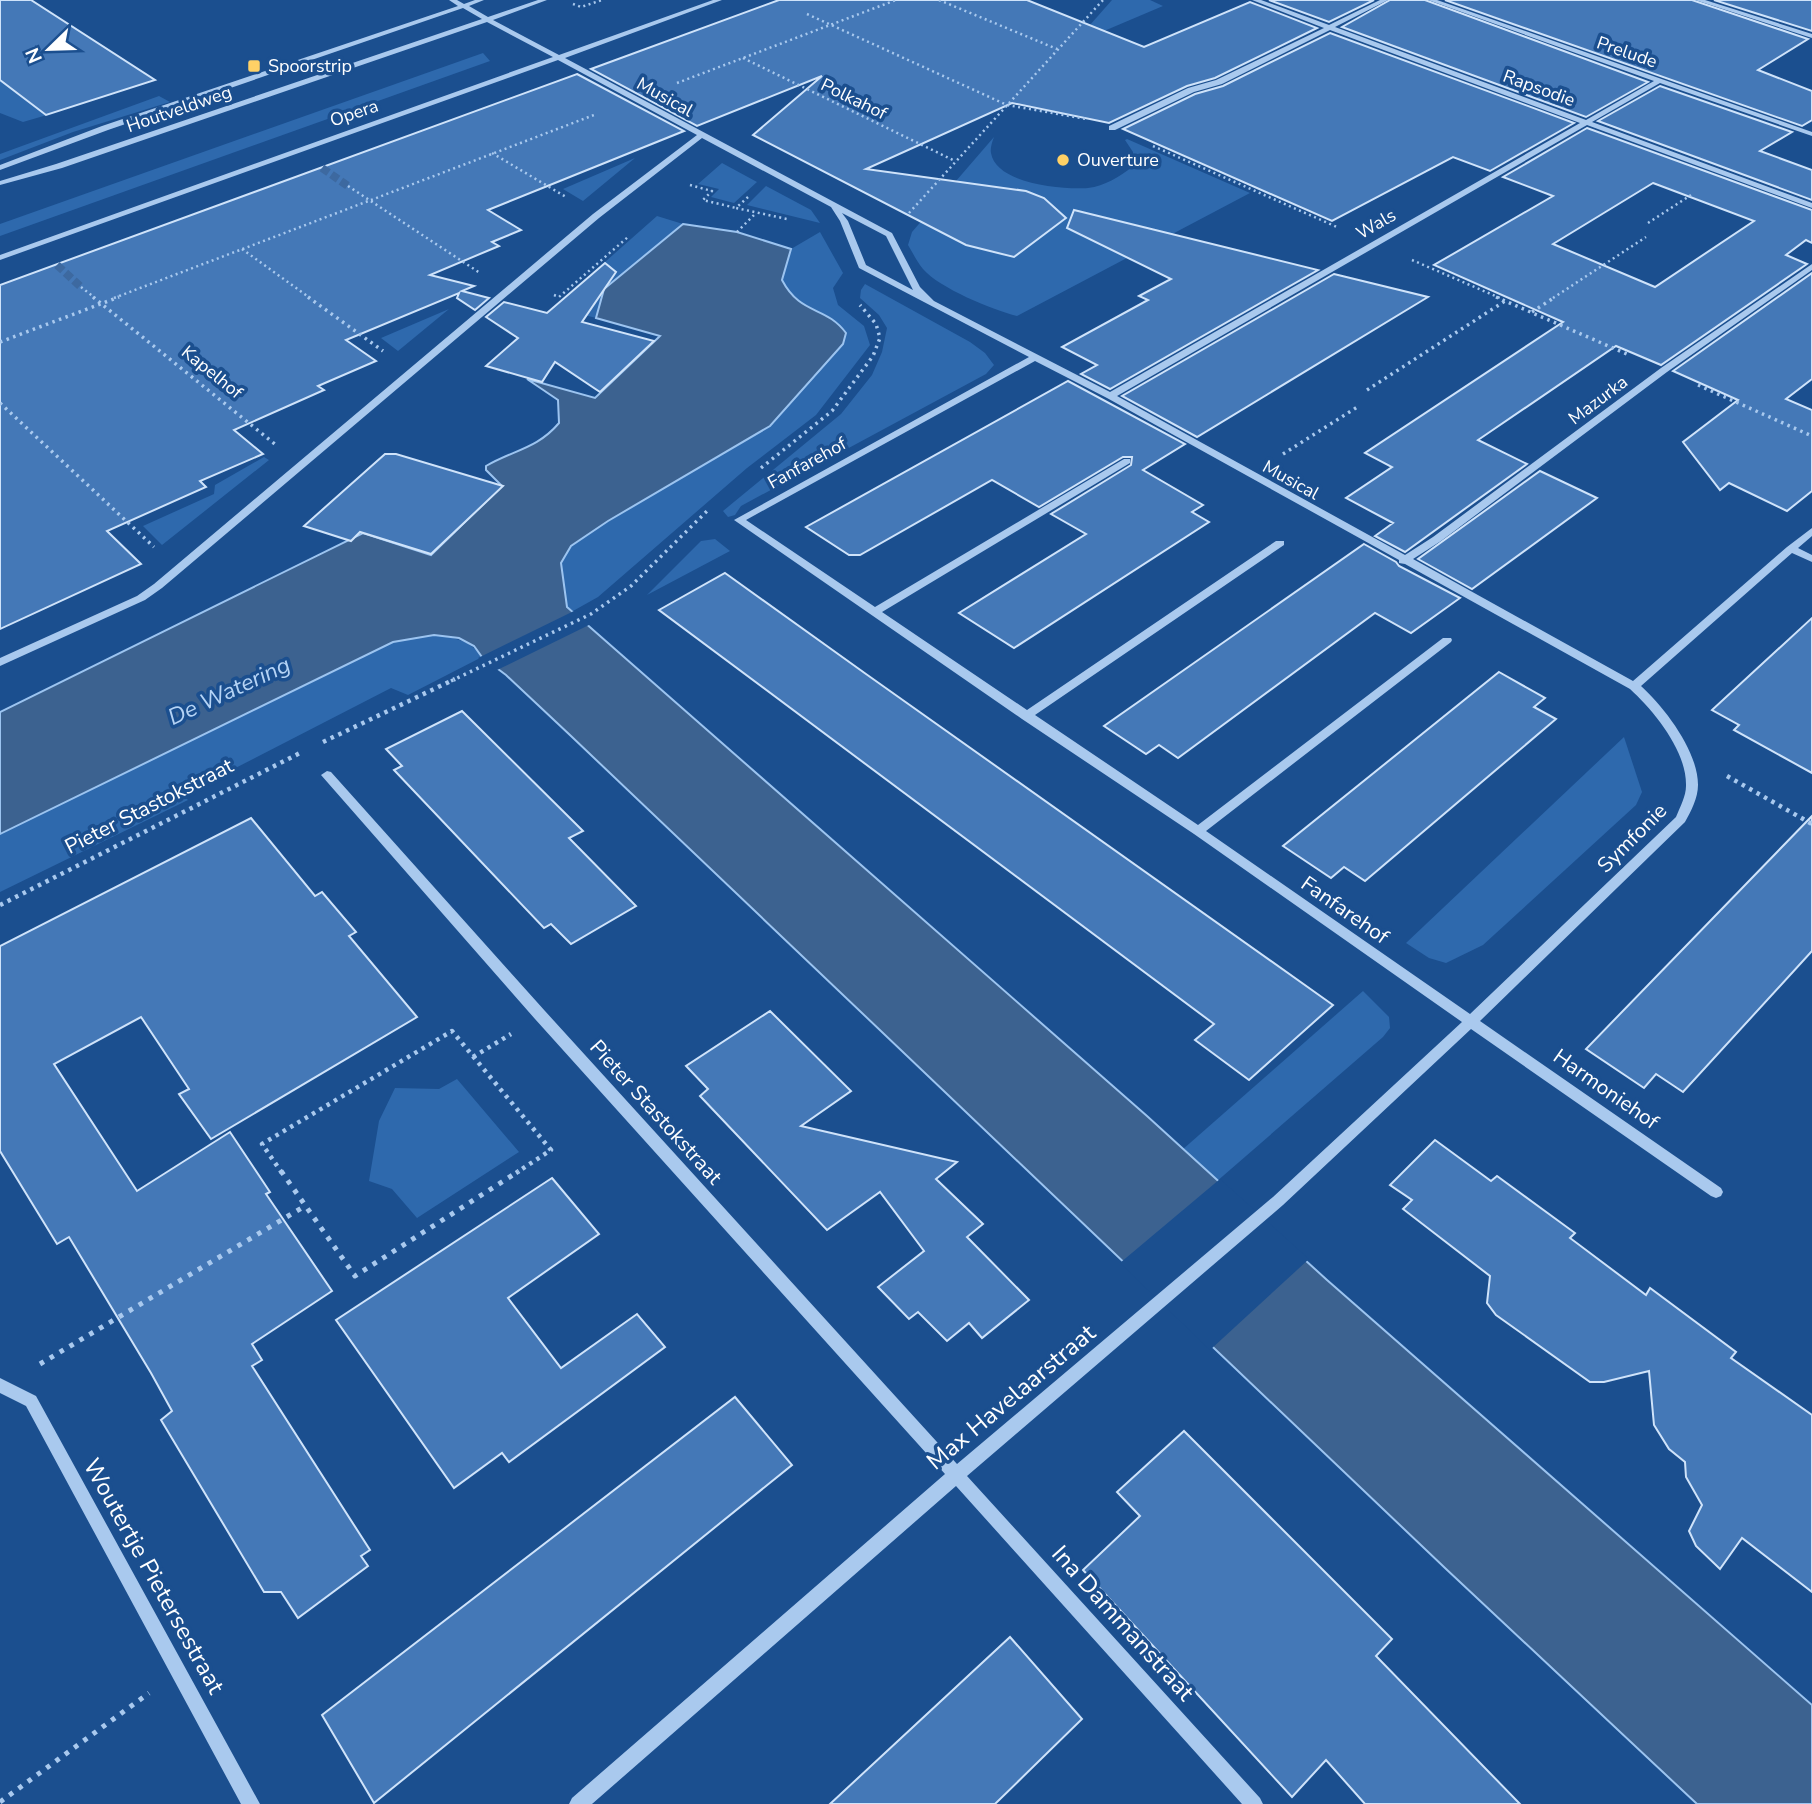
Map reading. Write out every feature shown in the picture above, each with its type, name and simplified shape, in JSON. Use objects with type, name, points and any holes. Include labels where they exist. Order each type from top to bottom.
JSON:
[{"type":"street","points":[[452,0],[487,19]]},
{"type":"street","name":"Houtveldweg","points":[[0,167],[105,128],[481,0]]},
{"type":"street","name":"Houtveldweg","points":[[0,183],[59,166],[544,0]]},
{"type":"street","name":"Opera","points":[[0,258],[719,0]]},
{"type":"street","name":"Rapsodie","points":[[1255,0],[1812,206]]},
{"type":"street","points":[[1112,128],[1191,90],[1219,82],[1385,0]]},
{"type":"street","name":"Prelude","points":[[1432,0],[1812,134]]},
{"type":"street","points":[[1698,0],[1812,36]]},
{"type":"street","name":"Musical","points":[[487,19],[889,235],[916,288],[931,303]]},
{"type":"street","name":"Wals","points":[[1110,396],[1660,80]]},
{"type":"street","points":[[0,662],[141,598],[596,216],[701,135]]},
{"type":"street","name":"Musical","points":[[828,203],[844,221],[862,266],[1110,396],[1403,561],[1634,686]]},
{"type":"street","name":"Mazurka","points":[[1403,561],[1437,539],[1664,370],[1812,266]]},
{"type":"street","name":"Fanfarehof","points":[[1034,358],[739,520],[1198,831],[1471,1021]]},
{"type":"street","points":[[874,612],[1127,461]]},
{"type":"street","points":[[1634,686],[1812,531]]},
{"type":"street","points":[[1026,716],[1280,543]]},
{"type":"street","points":[[1791,549],[1812,559]]},
{"type":"street","points":[[1198,831],[1447,640]]},
{"type":"street","name":"Symfonie","points":[[1471,1021],[1681,819],[1693,785],[1684,755],[1651,701],[1634,686]]},
{"type":"street","name":"Pieter Stastokstraat","points":[[327,775],[540,1016],[956,1475]]},
{"type":"street","name":"Harmoniehof","points":[[1471,1021],[1716,1192]]},
{"type":"street","name":"Max Havelaarstraat","points":[[578,1804],[956,1475],[1278,1201],[1471,1021]]},
{"type":"street","name":"Woutertje Pietersestraat","points":[[1,1386],[31,1401],[251,1804]]},
{"type":"street","name":"Ina Dammanstraat","points":[[956,1475],[1254,1804]]},
{"type":"path","points":[[565,0],[591,13]]},
{"type":"path","points":[[581,7],[602,0]]},
{"type":"path","points":[[0,342],[896,0]]},
{"type":"path","points":[[939,0],[1057,49]]},
{"type":"path","points":[[889,235],[1102,0]]},
{"type":"path","points":[[807,14],[1007,104],[1086,119],[1112,128],[1812,436]]},
{"type":"path","name":"Polkahof","points":[[743,58],[955,162]]},
{"type":"path","points":[[491,153],[596,216]]},
{"type":"path","points":[[1648,223],[1724,174]]},
{"type":"path","points":[[689,185],[712,191],[703,200],[736,208]]},
{"type":"path","points":[[348,186],[507,290]]},
{"type":"path","points":[[737,232],[756,212]]},
{"type":"path","points":[[1531,312],[1646,237]]},
{"type":"path","points":[[242,249],[412,372]]},
{"type":"path","points":[[756,472],[832,411],[873,356],[880,338],[876,324],[852,295],[850,285],[862,266]]},
{"type":"path","name":"Kapelhof","points":[[81,287],[301,465]]},
{"type":"path","points":[[1367,390],[1506,301]]},
{"type":"path","points":[[0,403],[178,569]]},
{"type":"path","points":[[1249,474],[1359,406]]},
{"type":"path","points":[[317,745],[591,614],[631,586],[713,507]]},
{"type":"path","name":"Pieter Stastokstraat","points":[[0,905],[305,750]]},
{"type":"path","points":[[1684,755],[1812,824]]},
{"type":"path","points":[[452,1031],[551,1150],[355,1276],[305,1206],[262,1144],[452,1031]]},
{"type":"path","points":[[1,1386],[305,1206]]},
{"type":"path","points":[[0,1802],[178,1671]]},
{"type":"shaded area","points":[[1112,0],[1150,0],[1163,6],[1104,31],[1090,25]]},
{"type":"shaded area","points":[[83,33],[106,48],[1,80],[47,115],[23,122],[0,113],[0,72]]},
{"type":"shaded area","points":[[483,53],[490,61],[0,236],[0,224]]},
{"type":"shaded area","points":[[159,96],[170,102],[73,132],[0,160],[0,154]]},
{"type":"shaded area","points":[[994,137],[991,151],[996,163],[1005,172],[1032,183],[1088,188],[1117,178],[1132,167],[1133,152],[1125,140],[1127,139],[1250,193],[1017,316],[981,304],[941,284],[923,269],[908,245],[912,232]]},
{"type":"shaded area","points":[[635,158],[583,201],[563,189]]},
{"type":"shaded area","points":[[722,163],[757,182],[734,203],[711,197],[719,189],[698,184]]},
{"type":"shaded area","points":[[766,186],[811,210],[820,223],[747,205]]},
{"type":"shaded area","points":[[657,216],[683,224],[605,289],[596,318],[554,307]]},
{"type":"shaded area","points":[[820,232],[843,273],[833,288],[838,305],[864,326],[870,345],[816,415],[747,468],[598,597],[573,611],[567,607],[561,563],[571,546],[608,521],[733,448],[803,306],[791,297],[782,280],[791,249]]},
{"type":"shaded area","points":[[865,284],[970,342],[985,353],[994,365],[986,374],[741,506],[735,515],[728,517],[723,511],[841,414],[872,375],[882,352],[887,328],[879,315],[860,298]]},
{"type":"shaded area","points":[[449,309],[398,351],[381,338]]},
{"type":"shaded area","points":[[264,457],[269,460],[162,545],[143,526],[214,494],[215,485]]},
{"type":"shaded area","points":[[715,539],[730,551],[647,595],[701,541]]},
{"type":"shaded area","points":[[434,635],[466,643],[482,657],[408,695],[391,688],[183,795],[188,800],[0,892],[0,834],[393,642]]},
{"type":"shaded area","points":[[1624,737],[1642,792],[1636,805],[1483,945],[1446,963],[1429,958],[1406,943]]},
{"type":"shaded area","points":[[1363,991],[1389,1017],[1390,1028],[1383,1037],[1216,1182],[1182,1150]]},
{"type":"shaded area","points":[[457,1079],[519,1152],[417,1218],[392,1189],[369,1181],[379,1121],[395,1088],[439,1089]]},
{"type":"water","name":"De Watering","points":[[683,224],[737,232],[791,249],[782,280],[797,300],[838,324],[846,333],[843,344],[770,426],[608,521],[571,546],[561,563],[567,607],[1812,1705],[1812,1804],[1697,1804],[1445,1568],[571,736],[506,675],[482,657],[474,646],[459,638],[434,635],[393,642],[0,834],[0,712],[363,533],[431,555],[502,486],[486,470],[486,466],[533,444],[559,423],[558,400],[527,379],[595,398],[660,336],[596,318],[604,289]]},
{"type":"pier","points":[[576,610],[591,624],[495,671],[478,658]]},
{"type":"pier","points":[[1220,1179],[1309,1259],[1210,1350],[1120,1263]]},
{"type":"building","points":[[0,0],[31,0],[155,80],[46,115],[0,80]]},
{"type":"building","points":[[779,0],[1027,0],[1144,47],[1250,2],[1317,28],[1215,78],[1187,86],[1109,123],[1012,103],[866,169],[1026,191],[1044,198],[1066,218],[1014,257],[966,245],[753,135],[822,76],[697,126],[591,69]]},
{"type":"building","points":[[1269,0],[1374,0],[1329,22]]},
{"type":"building","points":[[1390,0],[1425,0],[1648,82],[1586,117],[1342,27]]},
{"type":"building","points":[[1445,0],[1692,0],[1808,39],[1758,70],[1812,91],[1812,120],[1802,126]]},
{"type":"building","points":[[1714,0],[1812,0],[1812,31]]},
{"type":"building","points":[[1330,33],[1574,123],[1490,171],[1453,157],[1332,221],[1123,129],[1195,94],[1223,86]]},
{"type":"building","points":[[577,74],[684,131],[488,210],[521,230],[492,242],[499,246],[430,275],[474,286],[462,291],[489,298],[475,310],[457,298],[459,293],[346,340],[376,361],[318,386],[324,390],[234,430],[263,454],[200,481],[206,487],[107,531],[141,564],[0,629],[0,285]]},
{"type":"building","points":[[1660,86],[1792,132],[1760,151],[1812,170],[1812,200],[1598,121]]},
{"type":"building","points":[[1587,128],[1812,210],[1812,243],[1806,240],[1786,255],[1807,264],[1661,365],[1616,346],[1478,440],[1527,464],[1405,552],[1375,536],[1393,523],[1346,498],[1392,467],[1365,453],[1563,322],[1434,265],[1553,196],[1503,177]],"holes":[[[1653,183],[1754,221],[1655,287],[1553,244]]]},
{"type":"building","points":[[1074,210],[1318,270],[1110,389],[1081,374],[1097,365],[1062,347],[1148,300],[1139,296],[1171,279],[1067,228]]},
{"type":"building","points":[[605,263],[616,272],[582,322],[654,341],[600,392],[555,362],[542,382],[486,366],[518,338],[486,317],[504,302],[547,313]]},
{"type":"building","points":[[1812,273],[1812,379],[1786,399],[1812,410],[1812,491],[1787,511],[1729,483],[1720,490],[1683,442],[1738,400],[1673,371]]},
{"type":"building","points":[[1334,274],[1428,297],[1197,437],[1122,396]]},
{"type":"building","points":[[1068,381],[1185,444],[1143,470],[1203,505],[1192,512],[1209,522],[1014,648],[959,613],[1086,534],[1051,514],[1131,465],[1132,457],[1123,457],[1039,507],[992,480],[860,555],[849,555],[806,527]]},
{"type":"building","points":[[385,454],[396,454],[503,486],[431,554],[360,532],[351,541],[304,526]]},
{"type":"building","points":[[1540,471],[1597,498],[1472,589],[1418,559]]},
{"type":"building","points":[[1364,544],[1460,598],[1411,633],[1375,613],[1178,758],[1159,745],[1146,754],[1104,726]]},
{"type":"building","points":[[725,573],[1333,1005],[1249,1080],[1195,1040],[1214,1024],[659,610]]},
{"type":"building","points":[[1812,618],[1812,773],[1734,730],[1739,725],[1712,710]]},
{"type":"building","points":[[1499,672],[1545,698],[1534,707],[1556,719],[1365,881],[1344,867],[1331,878],[1283,846]]},
{"type":"building","points":[[462,711],[583,831],[569,838],[636,906],[571,944],[551,924],[544,928],[394,770],[402,766],[386,749]]},
{"type":"building","points":[[1812,816],[1812,951],[1683,1092],[1656,1074],[1644,1088],[1586,1049]]},
{"type":"building","points":[[251,818],[315,896],[322,892],[356,932],[349,936],[417,1017],[211,1139],[179,1094],[189,1089],[141,1017],[54,1064],[137,1191],[230,1132],[270,1192],[266,1194],[332,1291],[252,1344],[262,1360],[252,1366],[370,1550],[361,1556],[368,1566],[298,1618],[281,1592],[264,1592],[161,1420],[172,1411],[151,1373],[69,1237],[57,1244],[0,1151],[0,946]]},
{"type":"building","points":[[770,1011],[851,1091],[801,1126],[957,1162],[936,1179],[983,1224],[967,1237],[1029,1300],[982,1338],[969,1323],[947,1341],[918,1312],[909,1319],[878,1287],[924,1251],[880,1192],[827,1230],[700,1096],[708,1089],[686,1066]]},
{"type":"building","points":[[1435,1140],[1491,1181],[1497,1176],[1575,1233],[1570,1238],[1646,1295],[1650,1288],[1736,1352],[1731,1358],[1812,1415],[1812,1592],[1742,1538],[1720,1569],[1696,1546],[1689,1531],[1702,1505],[1686,1477],[1685,1462],[1669,1449],[1654,1425],[1649,1371],[1604,1382],[1590,1382],[1496,1315],[1487,1303],[1490,1276],[1403,1209],[1412,1200],[1390,1185]]},
{"type":"building","points":[[552,1178],[599,1234],[508,1298],[561,1368],[637,1314],[665,1347],[509,1462],[502,1453],[454,1488],[336,1320]]},
{"type":"building","points":[[735,1397],[792,1465],[374,1803],[322,1715]]},
{"type":"building","points":[[1184,1431],[1392,1639],[1376,1656],[1520,1804],[1365,1804],[1326,1760],[1292,1797],[1083,1570],[1140,1516],[1117,1492]]},
{"type":"building","points":[[1010,1637],[1082,1719],[995,1804],[830,1804]]},
{"type":"tunnel","points":[[322,168],[348,186]]},
{"type":"tunnel","points":[[57,265],[81,287]]},
{"type":"place","name":"Spoorstrip","points":[[254,66]]},
{"type":"place","name":"Ouverture","points":[[1063,160]]}]
